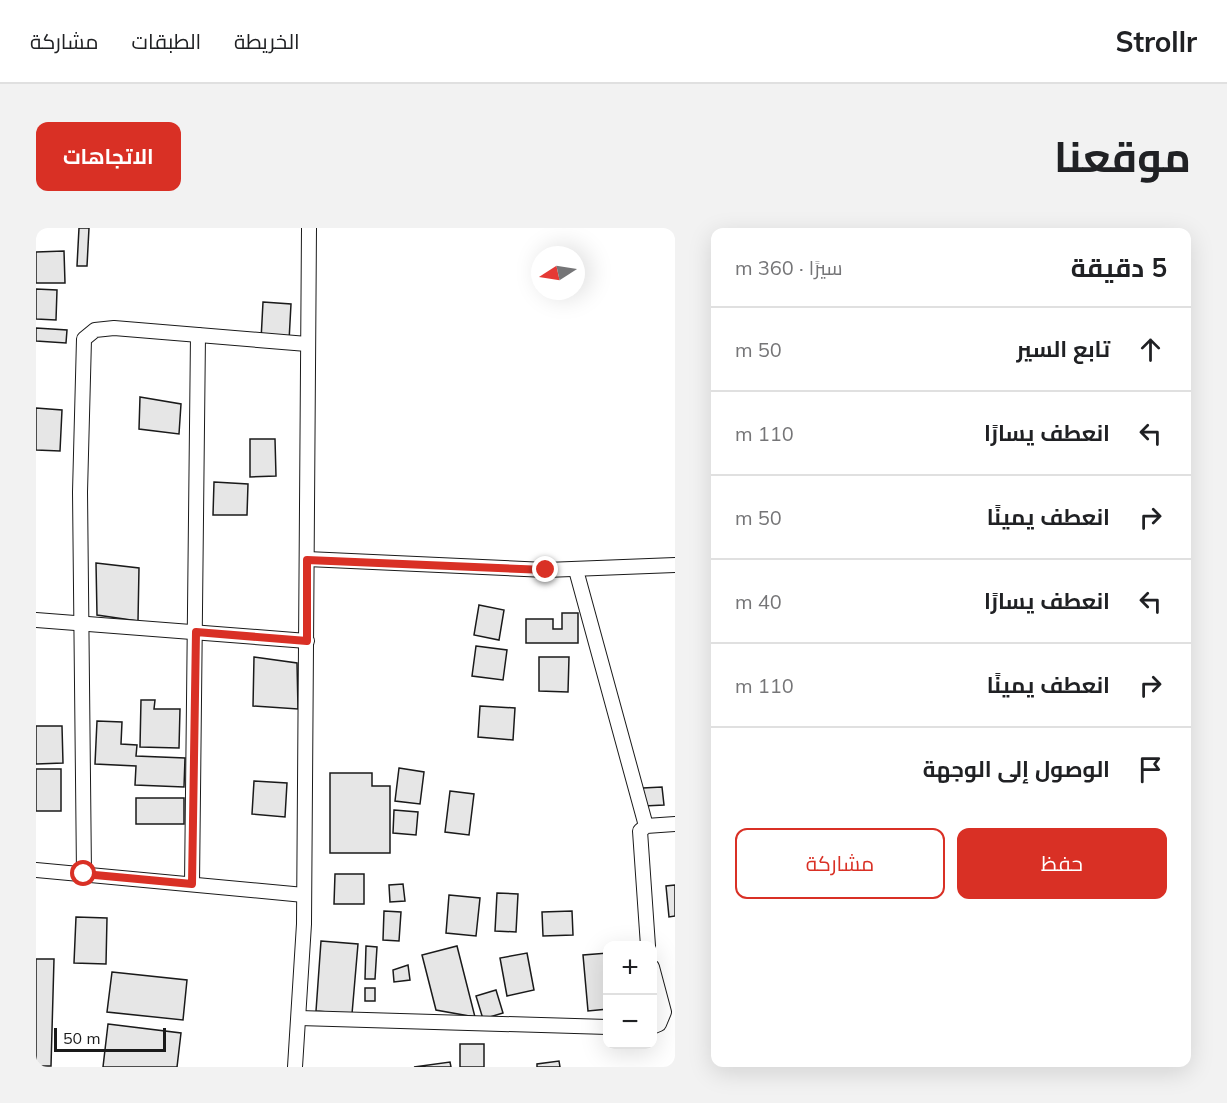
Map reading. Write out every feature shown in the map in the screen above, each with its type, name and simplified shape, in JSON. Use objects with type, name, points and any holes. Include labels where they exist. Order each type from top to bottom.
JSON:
[{"type":"street","points":[[294,1067],[299,1018],[304,895],[309,228]]},
{"type":"street","points":[[84,874],[81,432],[84,339],[102,328],[307,344]]},
{"type":"street","points":[[192,884],[198,335]]},
{"type":"street","points":[[307,560],[576,570],[675,565]]},
{"type":"street","points":[[576,570],[646,826]]},
{"type":"street","points":[[36,620],[307,641]]},
{"type":"street","points":[[648,941],[639,837],[642,828],[646,826],[675,824]]},
{"type":"street","points":[[36,870],[304,895]]},
{"type":"street","points":[[657,986],[664,1012],[657,1025]]},
{"type":"street","points":[[299,1018],[603,1027]]},
{"type":"building","points":[[79,228],[89,228],[87,266],[77,266]]},
{"type":"building","points":[[64,251],[65,283],[36,283],[36,252]]},
{"type":"building","points":[[36,289],[57,290],[56,320],[36,319]]},
{"type":"building","points":[[263,302],[291,304],[289,341],[261,340]]},
{"type":"building","points":[[36,328],[67,330],[66,343],[36,341]]},
{"type":"building","points":[[140,397],[181,404],[179,434],[139,429]]},
{"type":"building","points":[[36,408],[62,410],[60,451],[36,450]]},
{"type":"building","points":[[250,439],[275,439],[276,476],[250,477]]},
{"type":"building","points":[[214,482],[248,484],[247,515],[213,515]]},
{"type":"building","points":[[96,563],[139,568],[138,621],[97,615]]},
{"type":"building","points":[[479,605],[504,610],[499,640],[474,635]]},
{"type":"building","points":[[562,613],[578,613],[578,643],[526,643],[526,619],[553,619],[553,629],[562,629]]},
{"type":"building","points":[[476,646],[507,650],[503,680],[472,676]]},
{"type":"building","points":[[254,657],[297,663],[298,709],[253,706]]},
{"type":"building","points":[[539,657],[569,657],[568,692],[539,691]]},
{"type":"building","points":[[141,700],[155,700],[154,709],[180,709],[179,748],[140,747]]},
{"type":"building","points":[[480,706],[515,708],[513,740],[478,737]]},
{"type":"building","points":[[97,721],[122,722],[121,744],[137,745],[136,756],[185,758],[184,787],[135,785],[136,766],[95,764]]},
{"type":"building","points":[[36,726],[62,726],[63,763],[36,764]]},
{"type":"building","points":[[399,768],[424,772],[420,804],[395,801]]},
{"type":"building","points":[[36,769],[61,769],[61,811],[36,811]]},
{"type":"building","points":[[330,773],[372,773],[372,786],[390,786],[390,853],[330,853]]},
{"type":"building","points":[[254,781],[287,783],[285,817],[252,814]]},
{"type":"building","points":[[662,787],[664,805],[644,806],[643,788]]},
{"type":"building","points":[[450,791],[474,794],[469,835],[445,832]]},
{"type":"building","points":[[136,798],[184,798],[184,824],[136,824]]},
{"type":"building","points":[[394,810],[418,812],[416,835],[393,833]]},
{"type":"building","points":[[335,874],[364,874],[364,904],[334,904]]},
{"type":"building","points":[[403,884],[405,901],[390,902],[389,885]]},
{"type":"building","points":[[675,885],[675,916],[669,917],[666,886]]},
{"type":"building","points":[[497,893],[518,894],[516,932],[495,931]]},
{"type":"building","points":[[449,895],[480,898],[476,936],[446,933]]},
{"type":"building","points":[[384,911],[401,912],[399,941],[383,940]]},
{"type":"building","points":[[572,911],[573,935],[543,936],[542,912]]},
{"type":"building","points":[[76,917],[107,918],[106,964],[74,963]]},
{"type":"building","points":[[321,941],[358,944],[352,1014],[316,1011]]},
{"type":"building","points":[[366,946],[377,947],[375,979],[365,979]]},
{"type":"building","points":[[457,946],[475,1017],[436,1010],[422,955]]},
{"type":"building","points":[[527,953],[534,990],[507,996],[500,958]]},
{"type":"building","points":[[603,953],[603,1010],[588,1011],[583,955]]},
{"type":"building","points":[[36,959],[54,959],[51,1066],[36,1066]]},
{"type":"building","points":[[408,965],[410,980],[394,982],[393,970]]},
{"type":"building","points":[[112,972],[187,980],[183,1020],[107,1012]]},
{"type":"building","points":[[365,988],[375,988],[375,1001],[365,1001]]},
{"type":"building","points":[[496,990],[503,1013],[483,1019],[476,996]]},
{"type":"building","points":[[108,1024],[181,1033],[177,1067],[103,1067]]},
{"type":"building","points":[[460,1044],[484,1044],[484,1067],[460,1067]]},
{"type":"building","points":[[559,1061],[560,1067],[537,1067],[537,1064]]},
{"type":"building","points":[[450,1062],[451,1067],[414,1067]]},
{"type":"route","points":[[84,874],[192,884],[196,632],[307,641],[307,560],[546,570]]}]
